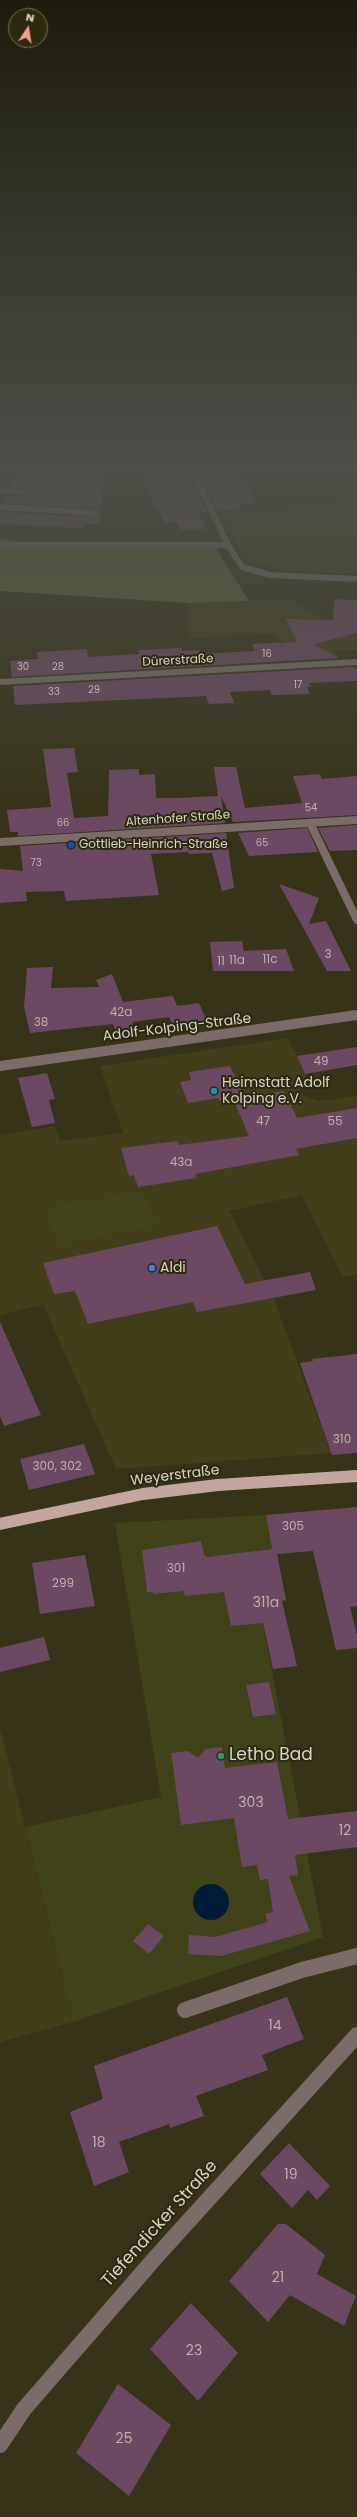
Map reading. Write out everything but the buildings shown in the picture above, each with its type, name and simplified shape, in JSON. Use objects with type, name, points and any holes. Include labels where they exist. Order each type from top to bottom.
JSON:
[{"type":"main road","name":"Weyerstraße","points":[[0,1524],[142,1494],[218,1485],[357,1476]]},
{"type":"street","name":"Dürerstraße","points":[[0,682],[357,662]]},
{"type":"street","name":"Altenhofer Straße","points":[[0,842],[357,820]]},
{"type":"street","points":[[310,823],[357,920]]},
{"type":"street","name":"Adolf-Kolping-Straße","points":[[0,1066],[357,1015]]},
{"type":"street","points":[[185,2010],[302,1970],[357,1956]]},
{"type":"street","name":"Tiefendicker Straße","points":[[0,2445],[29,2403],[162,2251],[357,2035]]},
{"type":"shaded area","points":[[290,600],[357,638],[357,650],[334,651],[336,657],[300,650],[268,634],[188,639],[189,603]]},
{"type":"shaded area","points":[[288,1038],[307,1077],[295,1080],[303,1096],[320,1101],[357,1096],[357,1275],[343,1277],[302,1195],[229,1211],[273,1297],[331,1453],[116,1469],[43,1304],[0,1315],[0,1136],[55,1126],[60,1141],[123,1133],[100,1066]]},
{"type":"shaded area","points":[[0,1727],[73,2022],[0,2042]]},
{"type":"green space","points":[[0,583],[238,583],[249,601],[188,603],[0,591]]},
{"type":"green space","points":[[143,1191],[157,1225],[58,1245],[44,1207]]},
{"type":"green space","name":"Letho Bad","points":[[266,1515],[272,1549],[256,1550],[257,1557],[254,1577],[323,1937],[73,2022],[25,1827],[161,1797],[115,1523]]},
{"type":"water","points":[[215,1884],[224,1889],[228,1895],[228,1909],[224,1915],[215,1920],[207,1920],[198,1915],[194,1909],[193,1898],[198,1889],[204,1885]]},
{"type":"place","name":"Gottlieb-Heinrich-Straße","points":[[71,845]]},
{"type":"place","name":"Heimstatt Adolf Kolping e.V.","points":[[214,1091]]},
{"type":"place","name":"Aldi","points":[[152,1268]]},
{"type":"place","name":"Letho Bad","points":[[221,1756]]}]
